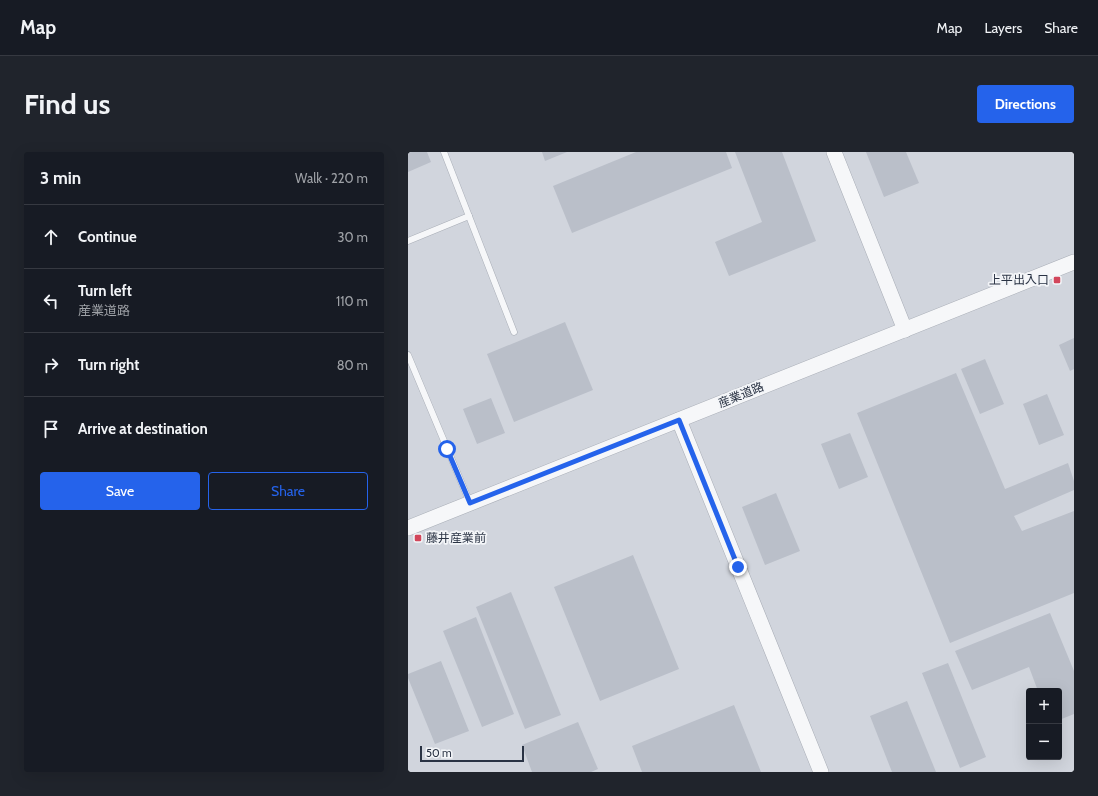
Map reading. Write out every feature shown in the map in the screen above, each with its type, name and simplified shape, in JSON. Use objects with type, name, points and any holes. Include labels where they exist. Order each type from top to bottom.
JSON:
[{"type":"street","points":[[834,152],[905,330]]},
{"type":"street","name":"産業道路","points":[[408,528],[1074,262]]},
{"type":"street","points":[[679,420],[821,772]]},
{"type":"lane","points":[[444,152],[514,332]]},
{"type":"lane","points":[[408,241],[469,216]]},
{"type":"lane","points":[[408,355],[470,503]]},
{"type":"shaded area","points":[[408,152],[1074,152],[1074,772],[408,772]]},
{"type":"building","points":[[408,152],[427,152],[431,162],[408,172]]},
{"type":"building","points":[[542,152],[567,152],[545,161]]},
{"type":"building","points":[[636,152],[726,152],[732,168],[572,233],[553,186]]},
{"type":"building","points":[[735,152],[782,152],[816,241],[729,276],[715,242],[762,222]]},
{"type":"building","points":[[866,152],[906,152],[919,183],[884,197]]},
{"type":"building","points":[[565,322],[593,390],[514,422],[487,354]]},
{"type":"building","points":[[1074,338],[1074,369],[1070,371],[1059,345]]},
{"type":"building","points":[[985,359],[1004,404],[980,414],[961,369]]},
{"type":"building","points":[[956,373],[1005,489],[1068,463],[1074,481],[1074,490],[1014,516],[1022,531],[1074,511],[1074,593],[950,643],[857,413]]},
{"type":"building","points":[[1047,394],[1064,435],[1039,445],[1023,404]]},
{"type":"building","points":[[491,398],[505,433],[477,444],[463,409]]},
{"type":"building","points":[[850,433],[868,477],[839,489],[821,444]]},
{"type":"building","points":[[776,493],[800,551],[765,565],[742,507]]},
{"type":"building","points":[[633,555],[679,669],[600,701],[554,587]]},
{"type":"building","points":[[511,592],[561,715],[525,729],[476,607]]},
{"type":"building","points":[[1050,613],[1074,671],[1074,714],[1062,719],[1062,688],[1037,688],[1029,667],[972,690],[955,651]]},
{"type":"building","points":[[476,617],[514,714],[482,727],[443,631]]},
{"type":"building","points":[[441,661],[469,731],[435,744],[408,678],[408,674]]},
{"type":"building","points":[[948,663],[986,757],[960,768],[922,673]]},
{"type":"building","points":[[907,701],[936,772],[892,772],[870,716]]},
{"type":"building","points":[[734,705],[761,772],[642,772],[632,746]]},
{"type":"building","points":[[578,722],[598,769],[591,772],[532,772],[522,745]]},
{"type":"place","name":"上平出入口","points":[[1057,280]]},
{"type":"place","name":"藤井産業前","points":[[418,538]]},
{"type":"route","points":[[447,449],[470,503],[679,420],[738,567]]}]
